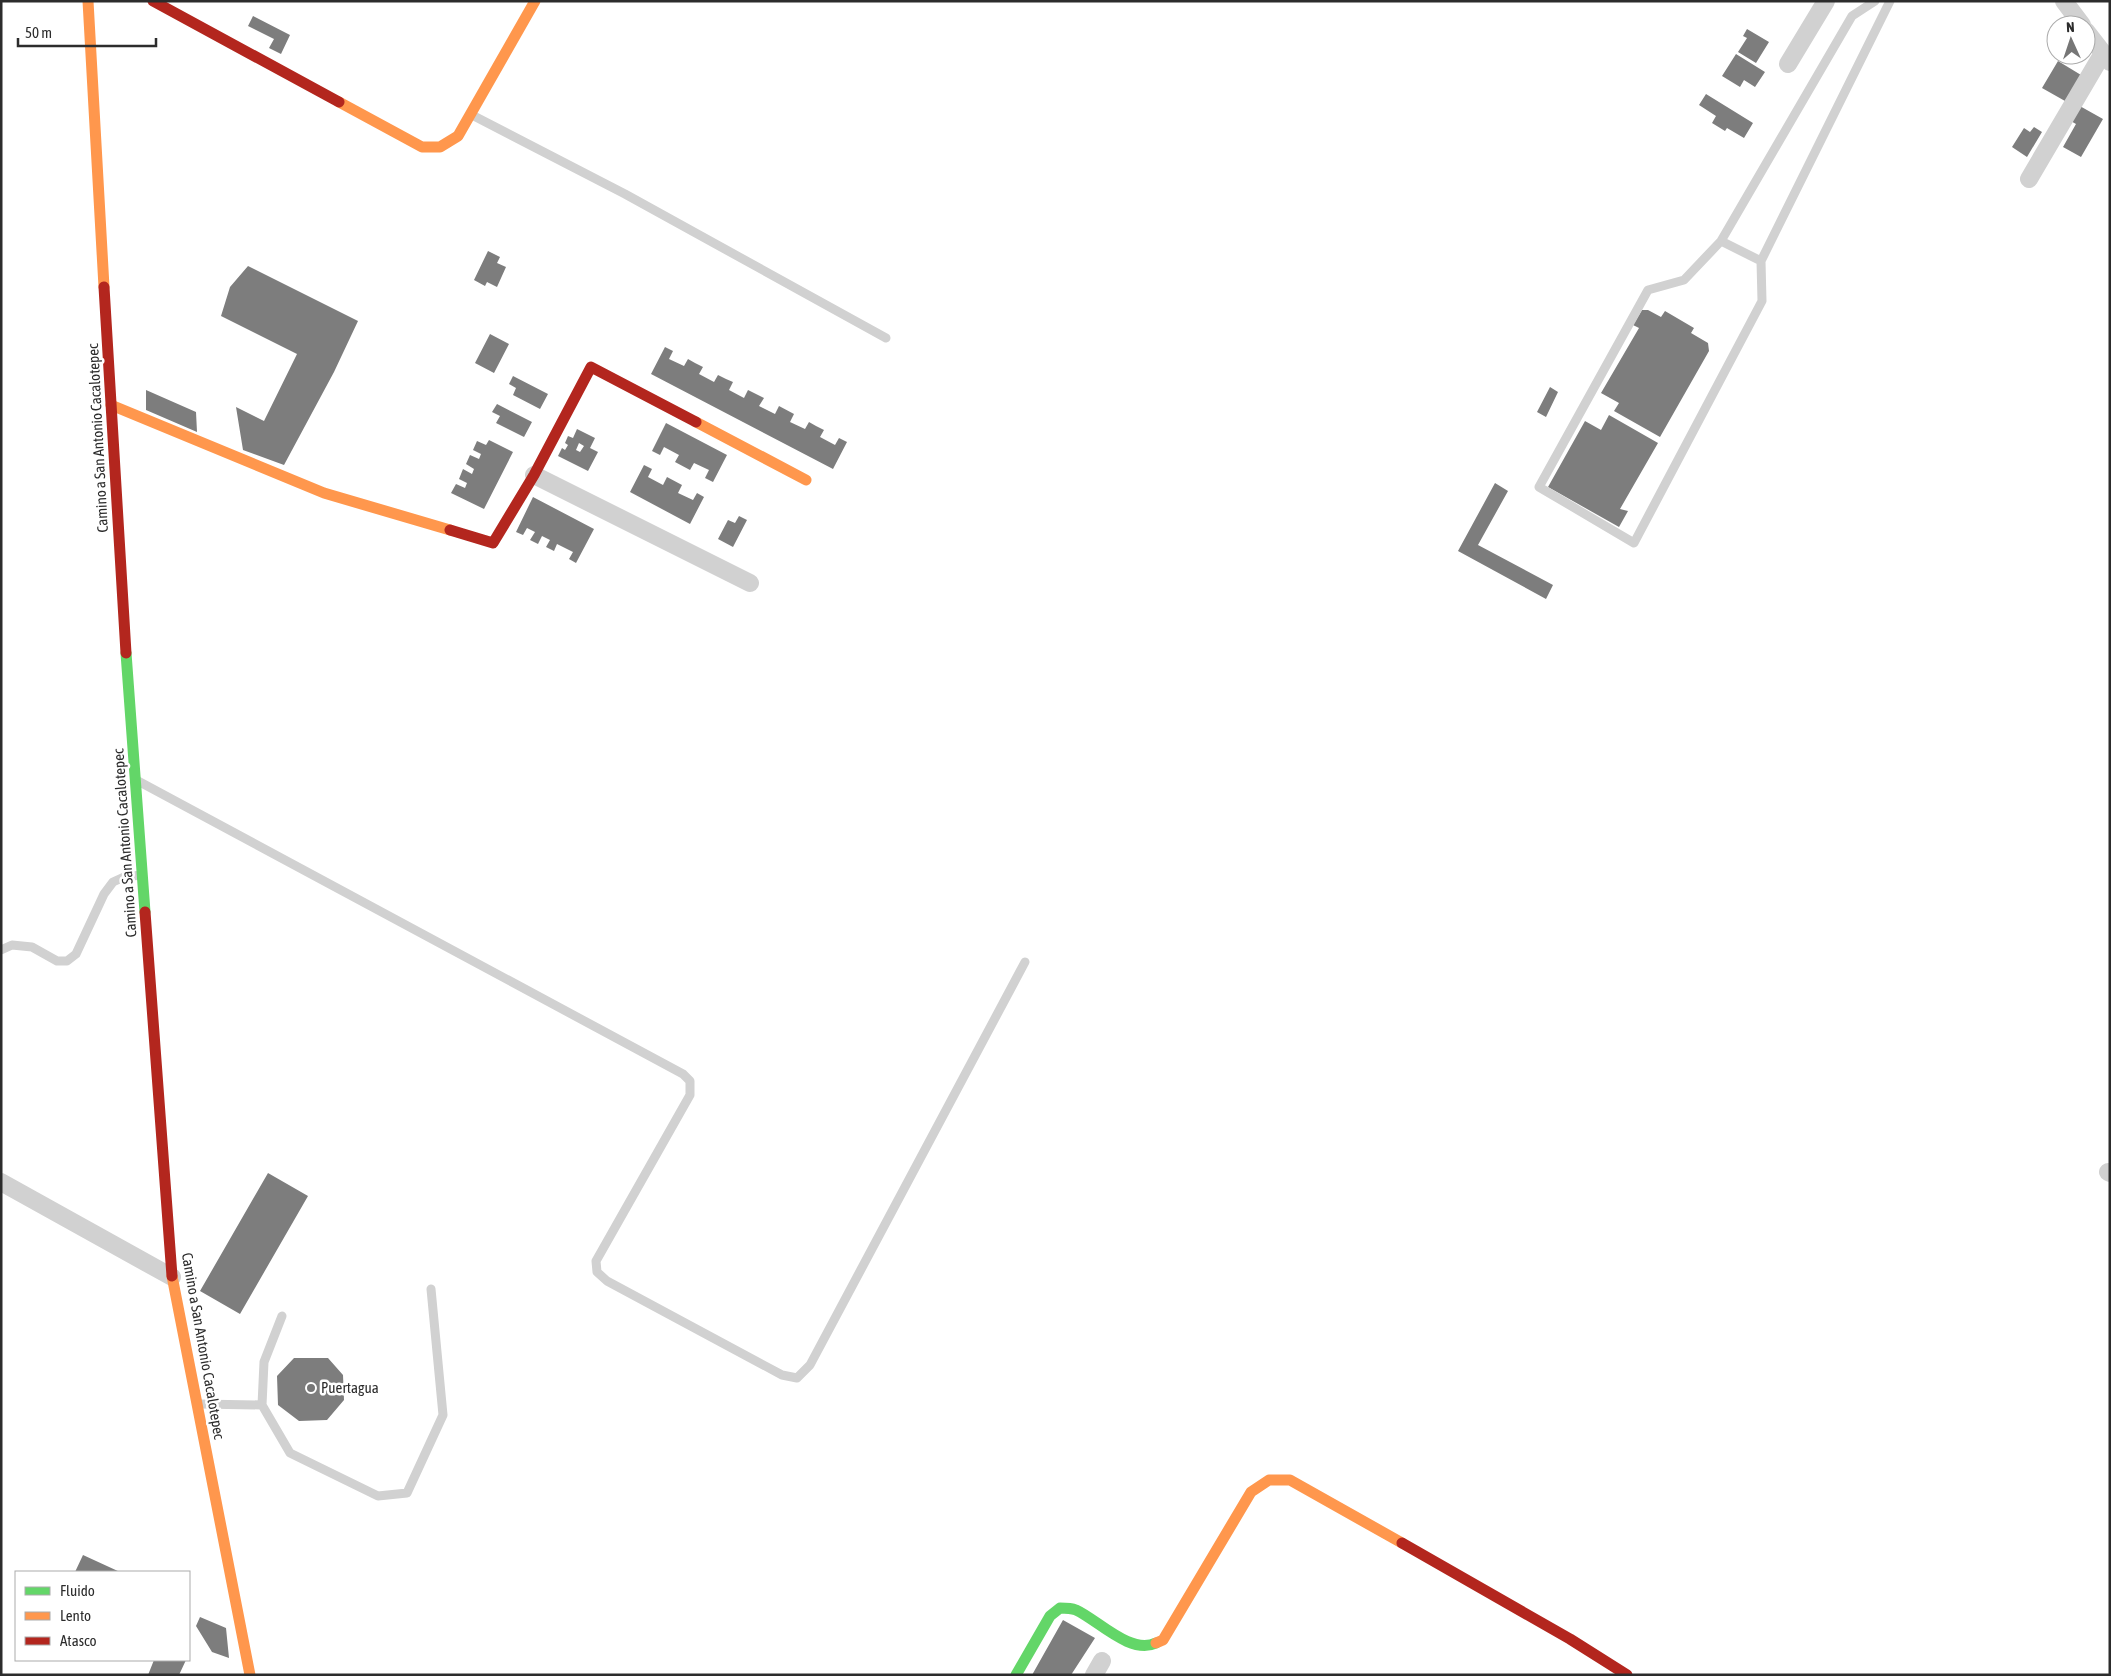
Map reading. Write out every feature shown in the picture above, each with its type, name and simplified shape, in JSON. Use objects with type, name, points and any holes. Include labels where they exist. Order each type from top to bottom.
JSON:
[{"type":"street","name":"Camino a San Antonio Cacalotepec","points":[[88,1],[122,600],[172,1277],[250,1675]]},
{"type":"street","points":[[153,1],[422,147],[440,147],[458,136],[535,1]]},
{"type":"street","points":[[1788,64],[1826,1]]},
{"type":"street","points":[[2064,1],[2074,15]]},
{"type":"street","points":[[2028,179],[2106,58],[2096,44]]},
{"type":"street","points":[[111,405],[324,493],[493,543],[534,475],[591,367],[806,480]]},
{"type":"street","points":[[534,475],[750,583]]},
{"type":"street","points":[[1,1182],[172,1277]]},
{"type":"street","points":[[1016,1675],[1050,1616],[1060,1608],[1074,1609],[1134,1645],[1148,1647],[1163,1640],[1251,1492],[1269,1480],[1290,1480],[1561,1635],[1627,1675]]},
{"type":"lane","points":[[1875,1],[1852,16],[1721,241],[1684,280],[1648,290],[1539,487],[1634,543],[1762,301],[1761,261],[1890,1]]},
{"type":"lane","points":[[472,114],[625,194],[886,338]]},
{"type":"lane","points":[[1721,241],[1761,261]]},
{"type":"lane","points":[[135,780],[682,1074],[690,1081],[690,1095],[596,1261],[597,1272],[607,1281],[782,1375],[797,1378],[810,1365],[1025,962]]},
{"type":"lane","points":[[1,950],[12,945],[32,947],[57,960],[67,961],[76,954],[104,894],[113,882],[124,876],[142,875]]},
{"type":"lane","points":[[282,1316],[264,1362],[262,1405],[290,1454],[378,1496],[407,1493],[443,1415],[431,1289]]},
{"type":"lane","points":[[197,1404],[262,1405]]},
{"type":"building","points":[[253,16],[290,35],[281,54],[269,48],[274,39],[248,26]]},
{"type":"building","points":[[1747,29],[1769,42],[1756,63],[1738,52],[1747,38],[1743,36]]},
{"type":"building","points":[[1736,54],[1765,72],[1755,87],[1744,80],[1740,87],[1722,76]]},
{"type":"building","points":[[2056,65],[2065,65],[2081,75],[2065,101],[2042,88]]},
{"type":"building","points":[[1706,94],[1753,123],[1744,138],[1727,128],[1725,131],[1712,123],[1716,116],[1699,105]]},
{"type":"building","points":[[2078,105],[2103,119],[2081,157],[2063,147],[2076,124],[2069,120]]},
{"type":"building","points":[[2034,127],[2042,132],[2027,157],[2012,147],[2024,128],[2030,132]]},
{"type":"building","points":[[488,251],[500,257],[497,263],[506,267],[497,287],[487,282],[485,286],[474,280]]},
{"type":"building","points":[[248,266],[358,321],[334,372],[284,465],[243,450],[236,407],[264,421],[297,354],[221,316],[230,287]]},
{"type":"building","points":[[1642,310],[1648,310],[1661,317],[1665,311],[1694,328],[1691,333],[1708,343],[1709,351],[1660,437],[1614,411],[1619,403],[1601,393],[1639,328],[1633,325]]},
{"type":"building","points":[[490,334],[509,344],[494,373],[475,363]]},
{"type":"building","points":[[665,347],[673,351],[669,359],[684,366],[688,359],[703,367],[699,374],[714,382],[718,375],[733,382],[729,390],[744,398],[748,390],[764,398],[759,406],[775,414],[779,406],[794,414],[790,422],[805,429],[809,422],[824,430],[820,437],[835,445],[839,438],[847,442],[833,469],[651,374]]},
{"type":"building","points":[[513,376],[548,394],[540,409],[513,395],[516,388],[509,384]]},
{"type":"building","points":[[1550,387],[1558,392],[1546,417],[1537,412]]},
{"type":"building","points":[[146,390],[196,412],[197,432],[146,410]]},
{"type":"building","points":[[497,404],[532,422],[524,437],[496,423],[500,416],[492,412]]},
{"type":"building","points":[[1609,415],[1658,443],[1620,509],[1628,511],[1619,527],[1548,487],[1585,421],[1601,430]]},
{"type":"building","points":[[666,423],[727,455],[713,482],[705,478],[709,470],[694,463],[690,470],[675,462],[679,455],[664,447],[660,455],[652,451]]},
{"type":"building","points":[[577,429],[595,438],[590,448],[598,452],[588,471],[558,456],[562,448],[565,450],[568,445],[565,443],[568,436],[573,438]],"holes":[[[579,443],[584,446],[580,452],[576,450]]]},
{"type":"building","points":[[489,440],[513,452],[484,509],[451,493],[456,484],[465,488],[467,483],[459,479],[463,469],[472,474],[474,469],[466,464],[470,455],[479,459],[481,454],[473,450],[477,441],[486,445]]},
{"type":"building","points":[[644,465],[652,469],[648,477],[663,485],[667,477],[682,485],[678,493],[693,500],[697,493],[704,497],[690,524],[630,492]]},
{"type":"building","points":[[1495,483],[1508,491],[1478,545],[1553,585],[1546,599],[1458,551]]},
{"type":"building","points":[[533,497],[594,529],[576,563],[569,559],[573,552],[557,544],[554,551],[546,547],[550,540],[542,536],[538,544],[530,540],[535,532],[527,528],[523,535],[516,532]]},
{"type":"building","points":[[739,516],[747,520],[733,547],[718,539],[728,520],[735,523]]},
{"type":"building","points":[[268,1173],[308,1196],[240,1314],[200,1291]]},
{"type":"building","name":"Puertagua","points":[[294,1358],[328,1358],[343,1375],[344,1400],[327,1420],[299,1421],[278,1405],[277,1376]]},
{"type":"building","points":[[83,1555],[118,1571],[75,1571]]},
{"type":"building","points":[[200,1617],[226,1628],[229,1658],[212,1652],[196,1626]]},
{"type":"building","points":[[1063,1620],[1095,1638],[1071,1675],[1032,1675]]},
{"type":"building","points":[[154,1661],[186,1661],[179,1675],[148,1675]]},
{"type":"traffic: fast","points":[[126,653],[145,912]]},
{"type":"traffic: fast","points":[[1016,1675],[1050,1616],[1060,1608],[1076,1610],[1125,1640],[1146,1645],[1156,1643]]},
{"type":"traffic: slow","points":[[88,1],[104,287]]},
{"type":"traffic: slow","points":[[339,102],[422,147],[440,147],[458,136],[535,1]]},
{"type":"traffic: slow","points":[[111,405],[324,493],[450,530]]},
{"type":"traffic: slow","points":[[696,422],[806,480]]},
{"type":"traffic: slow","points":[[172,1276],[250,1675]]},
{"type":"traffic: slow","points":[[1156,1643],[1163,1640],[1251,1492],[1269,1480],[1290,1480],[1402,1543]]},
{"type":"traffic: jam","points":[[153,1],[339,102]]},
{"type":"traffic: jam","points":[[104,287],[126,653]]},
{"type":"traffic: jam","points":[[450,530],[493,543],[534,475],[591,367],[696,422]]},
{"type":"traffic: jam","points":[[145,912],[172,1276]]},
{"type":"traffic: jam","points":[[1402,1543],[1570,1639],[1627,1675]]},
{"type":"place","name":"Puertagua","points":[[311,1388]]}]
